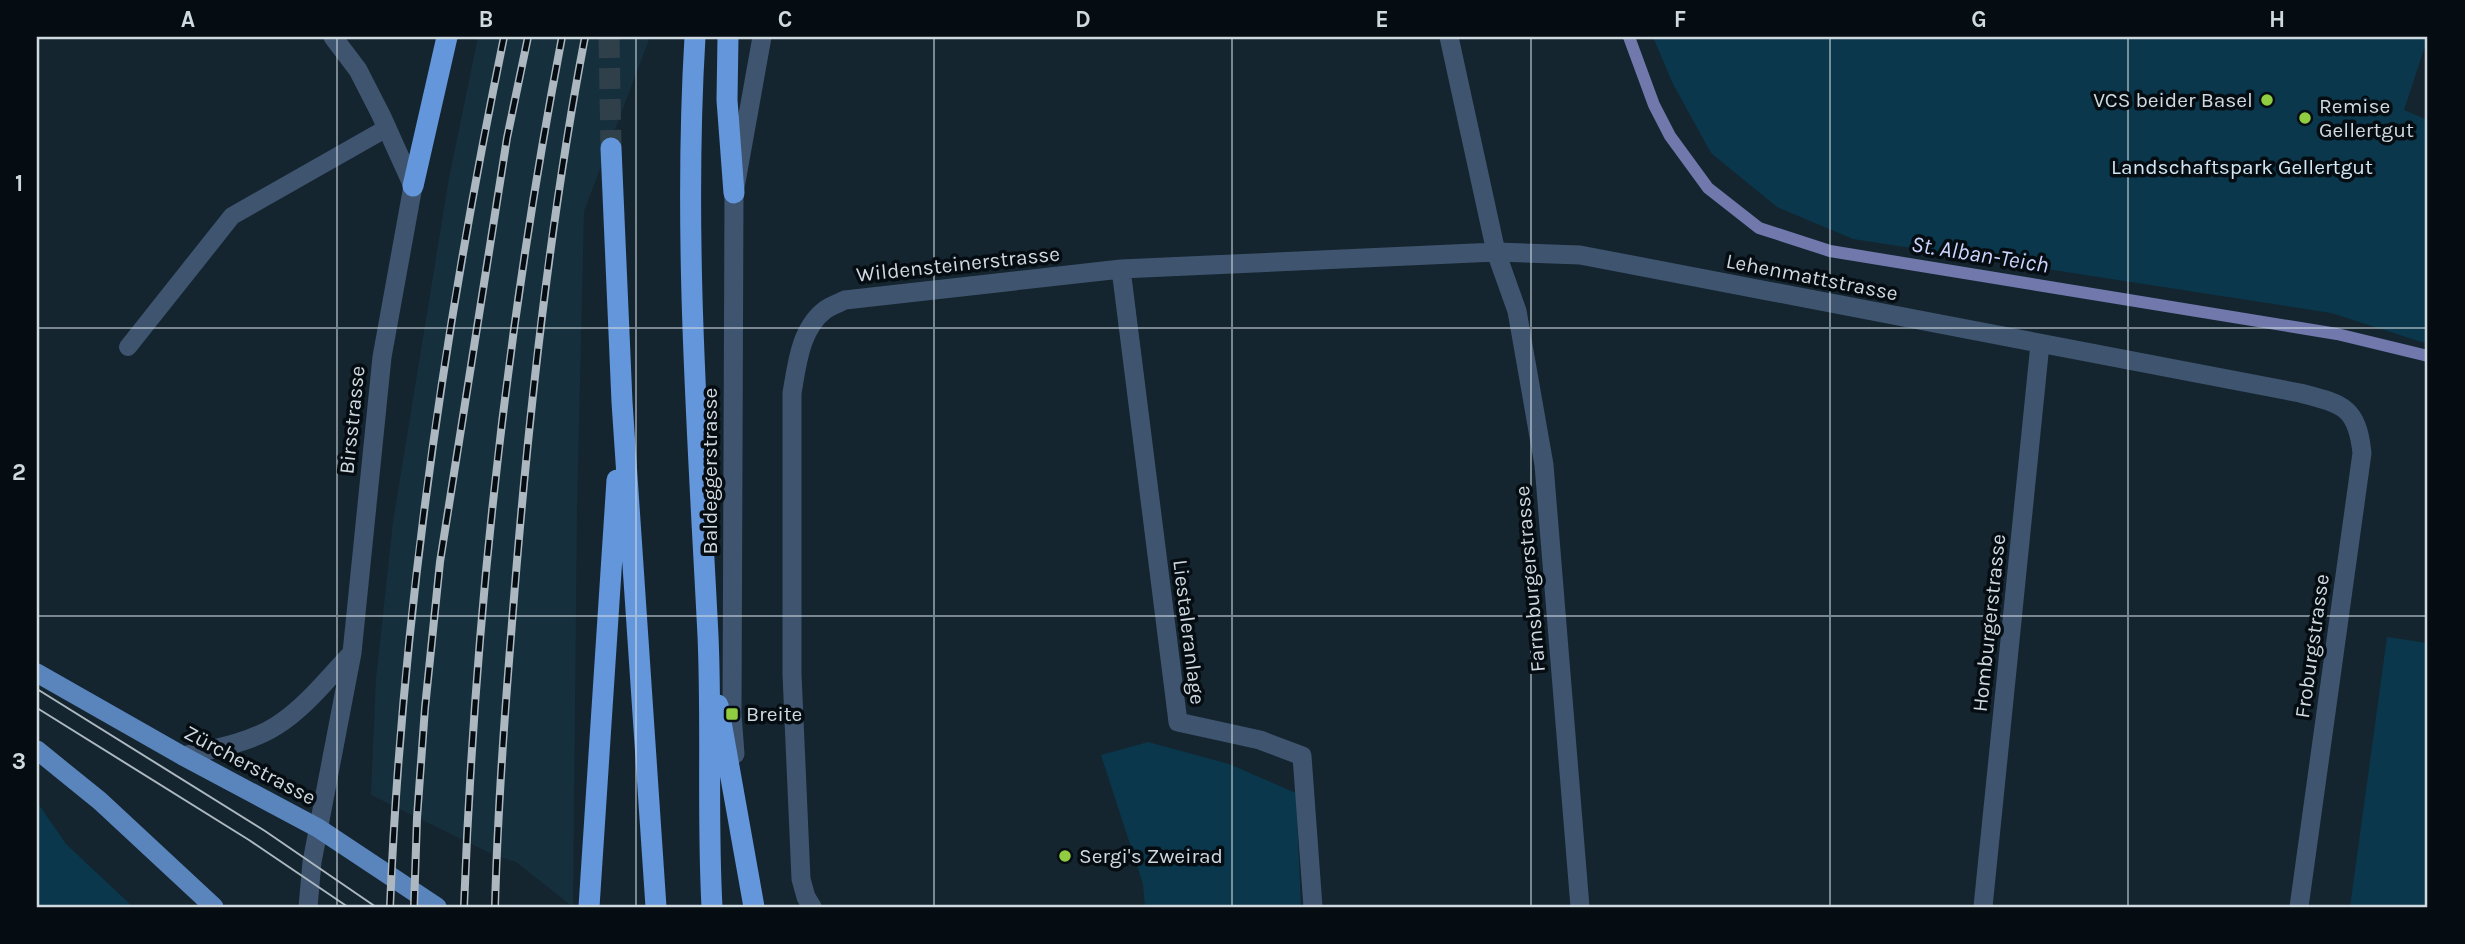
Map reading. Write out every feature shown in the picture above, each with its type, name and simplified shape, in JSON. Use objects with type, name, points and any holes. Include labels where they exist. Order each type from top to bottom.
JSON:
[{"type":"highway","points":[[412,186],[447,37]]},
{"type":"highway","points":[[695,37],[691,209],[708,648],[712,907]]},
{"type":"highway","points":[[728,37],[727,100],[734,193]]},
{"type":"highway","points":[[611,148],[622,402],[656,907]]},
{"type":"highway","points":[[589,903],[622,402]]},
{"type":"highway","points":[[708,648],[755,907]]},
{"type":"main road","name":"Zürcherstrasse","points":[[37,673],[318,828],[437,907]]},
{"type":"main road","points":[[37,750],[100,801],[214,907]]},
{"type":"street","points":[[333,37],[358,70],[412,186]]},
{"type":"street","name":"Baldeggerstrasse","points":[[755,907],[737,777],[732,714],[734,193],[762,37]]},
{"type":"street","points":[[1449,37],[1496,252]]},
{"type":"street","name":"Birsstrasse","points":[[308,907],[309,880],[318,828],[352,653],[382,358],[412,186]]},
{"type":"street","name":"Wildensteinerstrasse","points":[[812,907],[801,879],[792,674],[792,393],[799,352],[808,330],[824,310],[845,300],[1121,269],[1496,252]]},
{"type":"street","name":"Lehenmattstrasse","points":[[1496,252],[1580,255],[2300,393],[2333,402]]},
{"type":"street","name":"Farnsburgerstrasse","points":[[1496,252],[1517,311],[1544,465],[1580,907]]},
{"type":"street","name":"Liestaleranlage","points":[[1121,269],[1178,722],[1260,740],[1302,756],[1313,907]]},
{"type":"street","name":"Homburgerstrasse","points":[[1983,907],[2040,344]]},
{"type":"street","name":"Froburgstrasse","points":[[2299,907],[2362,453],[2360,428],[2347,411],[2333,402]]},
{"type":"street","points":[[183,755],[226,747],[277,725],[352,653]]},
{"type":"lane","points":[[128,347],[232,216],[387,128]]},
{"type":"shaded area","points":[[478,37],[650,37],[584,211],[577,508],[573,907],[516,862],[496,856],[371,795],[376,679],[393,522],[449,178]]},
{"type":"green space","name":"Landschaftspark Gellertgut","points":[[1653,37],[2428,37],[2404,110],[2428,120],[2428,344],[2331,313],[1853,239],[1777,207],[1711,153],[1673,84]]},
{"type":"green space","points":[[2387,637],[2428,643],[2428,907],[2350,907]]},
{"type":"green space","points":[[1148,742],[1229,764],[1296,793],[1301,907],[1145,907],[1143,884],[1101,755]]},
{"type":"green space","points":[[37,802],[66,844],[133,907],[37,907]]},
{"type":"waterway","name":"St. Alban-Teich","points":[[1629,37],[1654,105],[1670,136],[1708,188],[1759,228],[1830,251],[2337,334],[2428,356]]},
{"type":"tunnel","points":[[609,37],[611,148]]},
{"type":"tram line","points":[[37,689],[265,831],[376,907]]},
{"type":"tram line","points":[[37,708],[249,840],[348,907]]},
{"type":"railway","points":[[390,907],[405,688],[429,470],[463,253],[504,37]]},
{"type":"railway","points":[[414,907],[425,708],[440,562],[507,138],[528,37]]},
{"type":"railway","points":[[464,907],[476,688],[496,470],[525,253],[562,37]]},
{"type":"railway","points":[[495,907],[506,698],[528,438],[552,237],[585,37]]},
{"type":"place","name":"VCS beider Basel","points":[[2267,100]]},
{"type":"place","name":"Remise Gellertgut","points":[[2305,118]]},
{"type":"place","name":"Breite","points":[[732,714]]},
{"type":"place","name":"Sergi's Zweirad","points":[[1065,856]]}]
